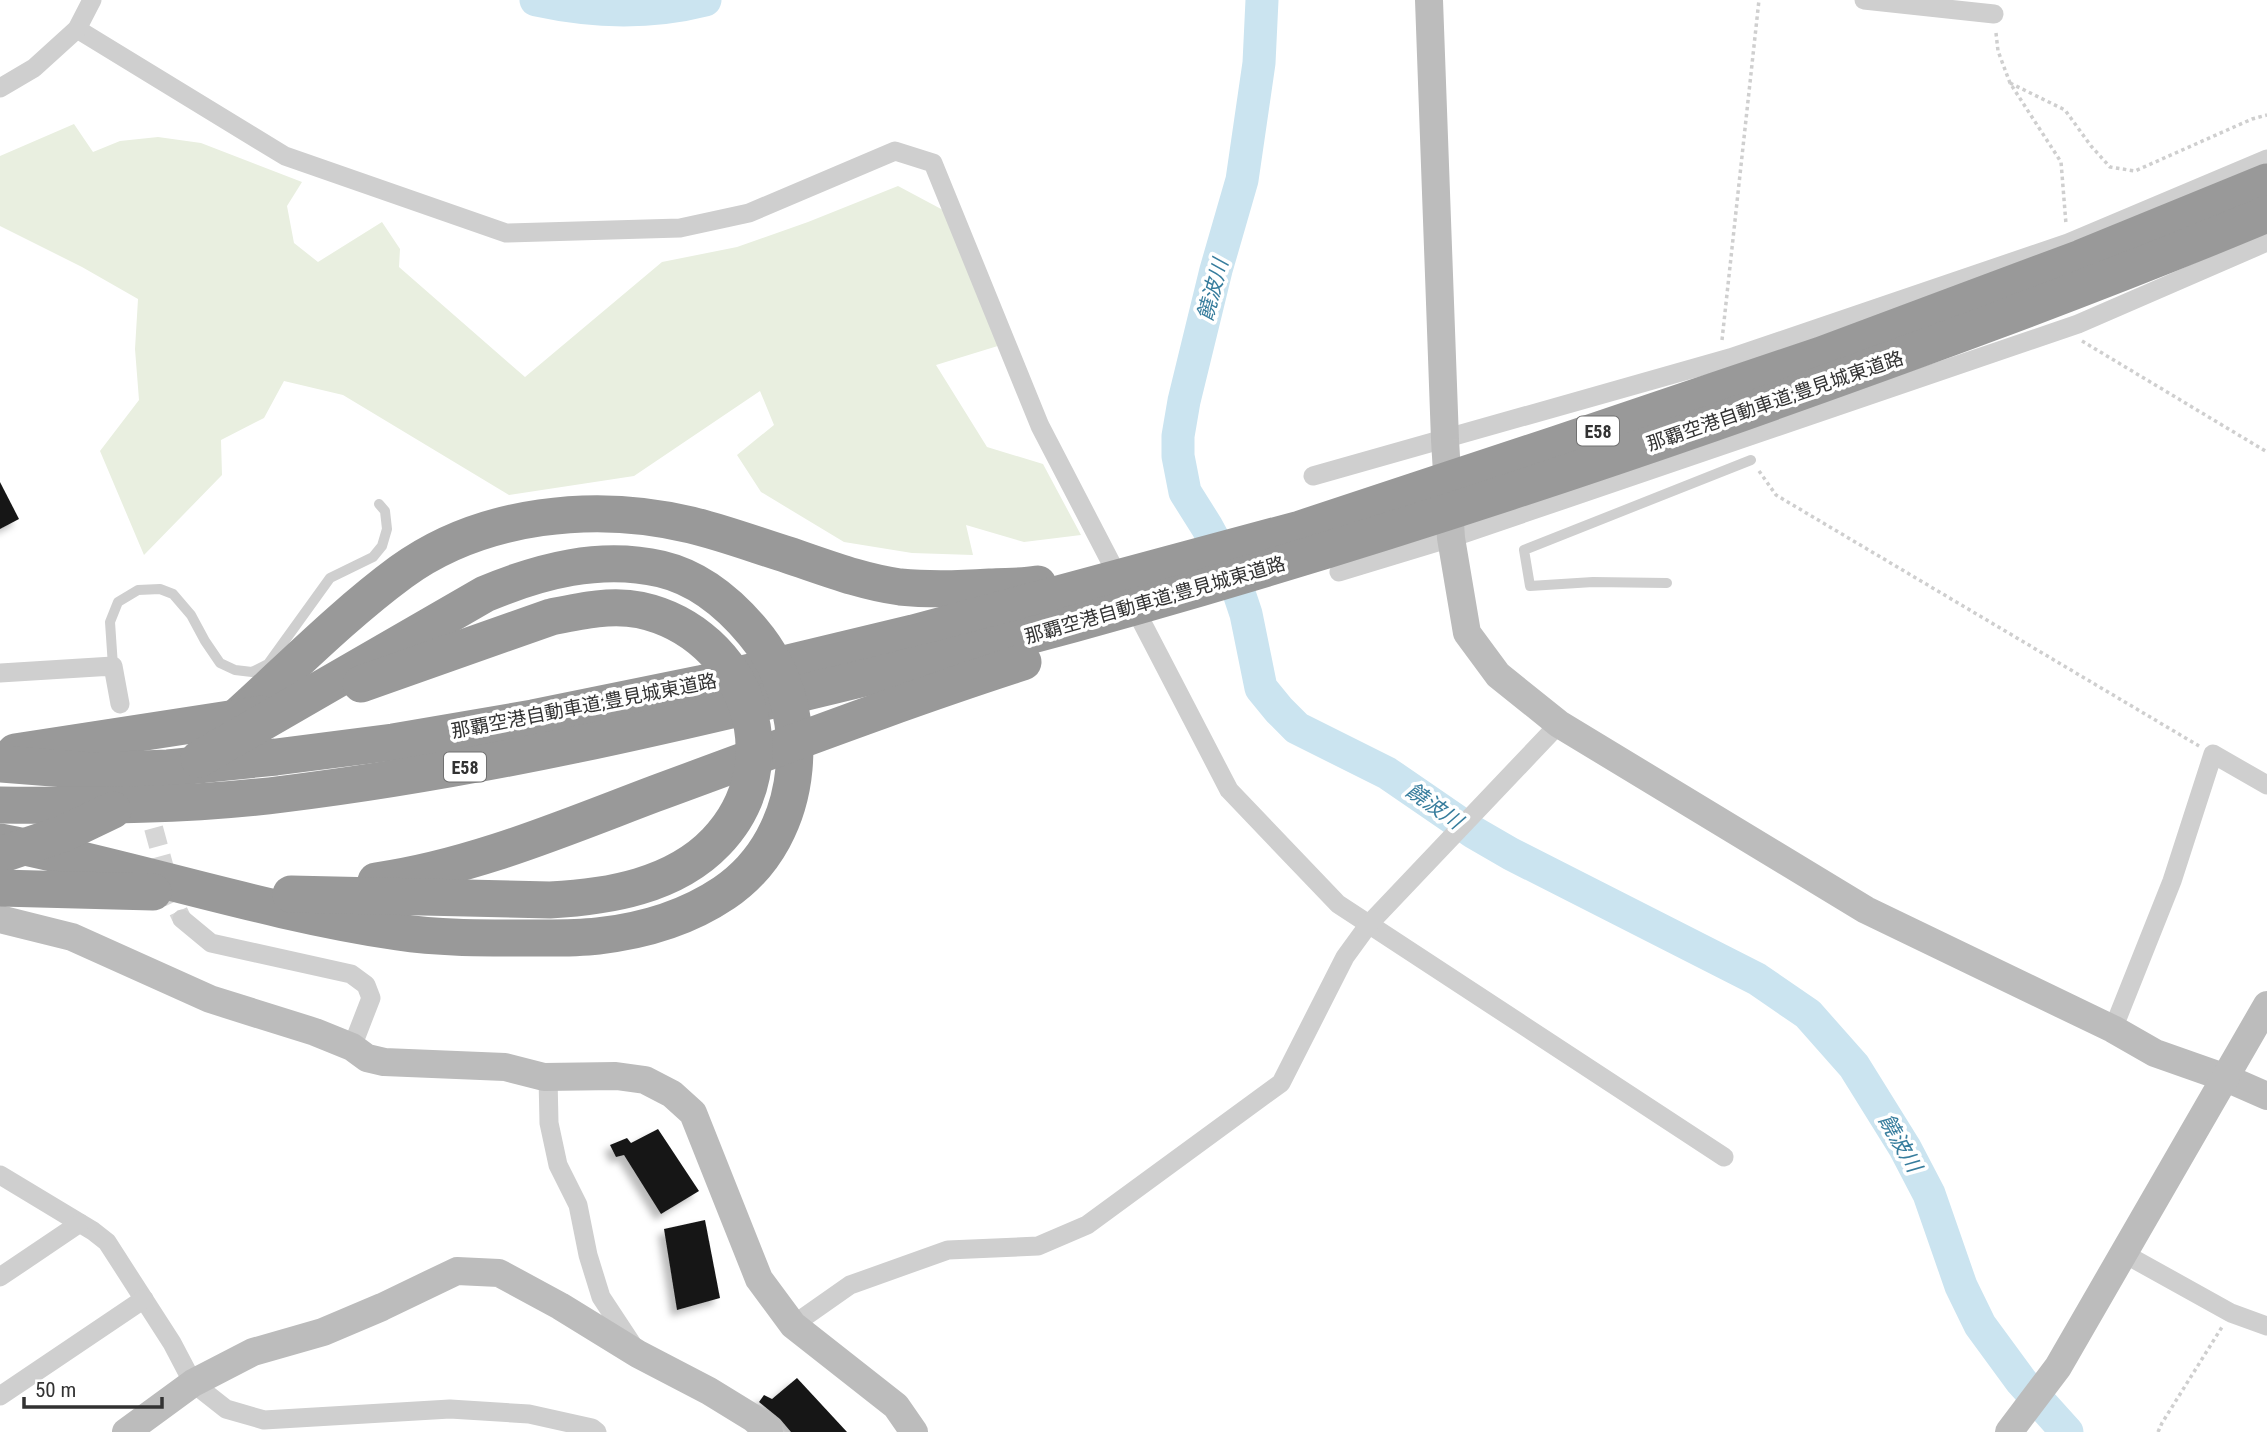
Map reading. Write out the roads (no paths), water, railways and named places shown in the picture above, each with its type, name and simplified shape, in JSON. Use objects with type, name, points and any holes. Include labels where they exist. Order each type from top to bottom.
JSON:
[{"type":"highway","name":"那覇空港自動車道;豊見城東道路","points":[[0,764],[91,771],[168,768],[276,757],[393,742],[533,718],[700,684],[917,665],[1300,529],[1847,346],[2081,258],[2267,182]]},
{"type":"highway","name":"那覇空港自動車道;豊見城東道路","points":[[0,805],[190,803],[279,795],[399,778],[541,753],[705,717],[917,665],[1156,618],[1417,521],[1565,474],[1944,342],[2267,214]]},
{"type":"highway","points":[[162,780],[223,730],[403,570],[465,538],[500,527],[568,515],[605,513],[647,517],[692,525],[850,575],[899,586],[955,589],[1030,585],[1081,575],[1427,475],[1557,444]]},
{"type":"highway","points":[[0,842],[69,855],[273,907],[400,933],[561,938],[636,930],[671,920],[725,892],[747,873],[770,842],[785,811],[793,780],[796,750],[792,709],[780,676],[762,642],[735,610],[697,583],[662,569],[634,564],[566,568],[509,584],[485,594],[104,815],[36,845],[0,855]]},
{"type":"highway","points":[[0,754],[261,714],[396,673],[551,617],[608,608],[653,614],[690,631],[711,648],[740,684],[753,730],[752,774],[747,791],[730,825],[716,842],[698,858],[645,884],[581,898],[0,888]]},
{"type":"highway","points":[[242,892],[338,886],[390,879],[439,868],[559,830],[917,665]]},
{"type":"street","points":[[0,88],[34,68],[77,29],[92,0]]},
{"type":"street","points":[[1429,0],[1451,538],[1467,633],[1498,675],[1559,724],[1866,911],[2113,1029],[2155,1053],[2226,1078],[2267,1096]]},
{"type":"street","points":[[1864,0],[1994,14]]},
{"type":"street","points":[[77,29],[285,156],[506,233],[680,228],[749,213],[895,151],[933,163],[1040,426],[1229,790],[1338,904],[1724,1157]]},
{"type":"street","points":[[1312,477],[1730,358],[2068,243],[2267,159]]},
{"type":"street","points":[[1339,572],[1451,538],[2070,326],[2267,242]]},
{"type":"street","points":[[2068,243],[2070,326]]},
{"type":"street","points":[[1730,358],[1754,435]]},
{"type":"street","points":[[0,673],[113,666],[120,704]]},
{"type":"street","points":[[793,1325],[850,1285],[948,1250],[1038,1246],[1087,1225],[1281,1083],[1345,957],[1368,924],[1559,724]]},
{"type":"street","points":[[2113,1029],[2172,881],[2213,754],[2267,785]]},
{"type":"street","points":[[0,919],[72,937],[210,999],[315,1032],[352,1047],[367,1058],[384,1062],[505,1067],[548,1077],[616,1076],[645,1080],[671,1094],[693,1113],[760,1279],[793,1325],[896,1406],[914,1432]]},
{"type":"street","points":[[182,919],[211,943],[351,974],[366,985],[371,998],[352,1047]]},
{"type":"street","points":[[2009,1432],[2058,1367],[2267,1005]]},
{"type":"street","points":[[548,1077],[550,1123],[558,1165],[578,1205],[588,1255],[601,1297],[638,1354]]},
{"type":"street","points":[[0,1175],[107,1242],[172,1343],[192,1383],[226,1409],[264,1420],[450,1409],[529,1413],[592,1428],[597,1432]]},
{"type":"street","points":[[0,1277],[80,1223]]},
{"type":"street","points":[[2123,1253],[2231,1313],[2267,1326]]},
{"type":"street","points":[[125,1432],[192,1383],[253,1352],[323,1332],[457,1271],[499,1273],[560,1306],[638,1354],[709,1391],[753,1418],[769,1432]]},
{"type":"street","points":[[0,1396],[144,1299]]},
{"type":"lane","points":[[1667,583],[1593,582],[1530,586],[1524,550],[1751,460]]},
{"type":"lane","points":[[113,666],[110,622],[118,602],[138,590],[160,589],[173,594],[191,615],[220,663],[235,670],[252,672],[268,664],[330,578],[373,557],[382,546],[387,529],[385,511],[379,504]]},
{"type":"waterway","name":"饒波川","points":[[536,0],[620,10],[663,8],[705,0]]},
{"type":"waterway","name":"饒波川","points":[[1262,0],[1259,63],[1242,180],[1216,270],[1178,436],[1178,456],[1185,492],[1233,575],[1246,614],[1261,688],[1297,728],[1387,773],[1473,832],[1511,854],[1757,979],[1808,1014],[1854,1066],[1905,1148],[1929,1194],[1961,1286],[1980,1325],[2021,1381],[2067,1432]]},
{"type":"tunnel","points":[[146,800],[173,900],[182,919]]}]
